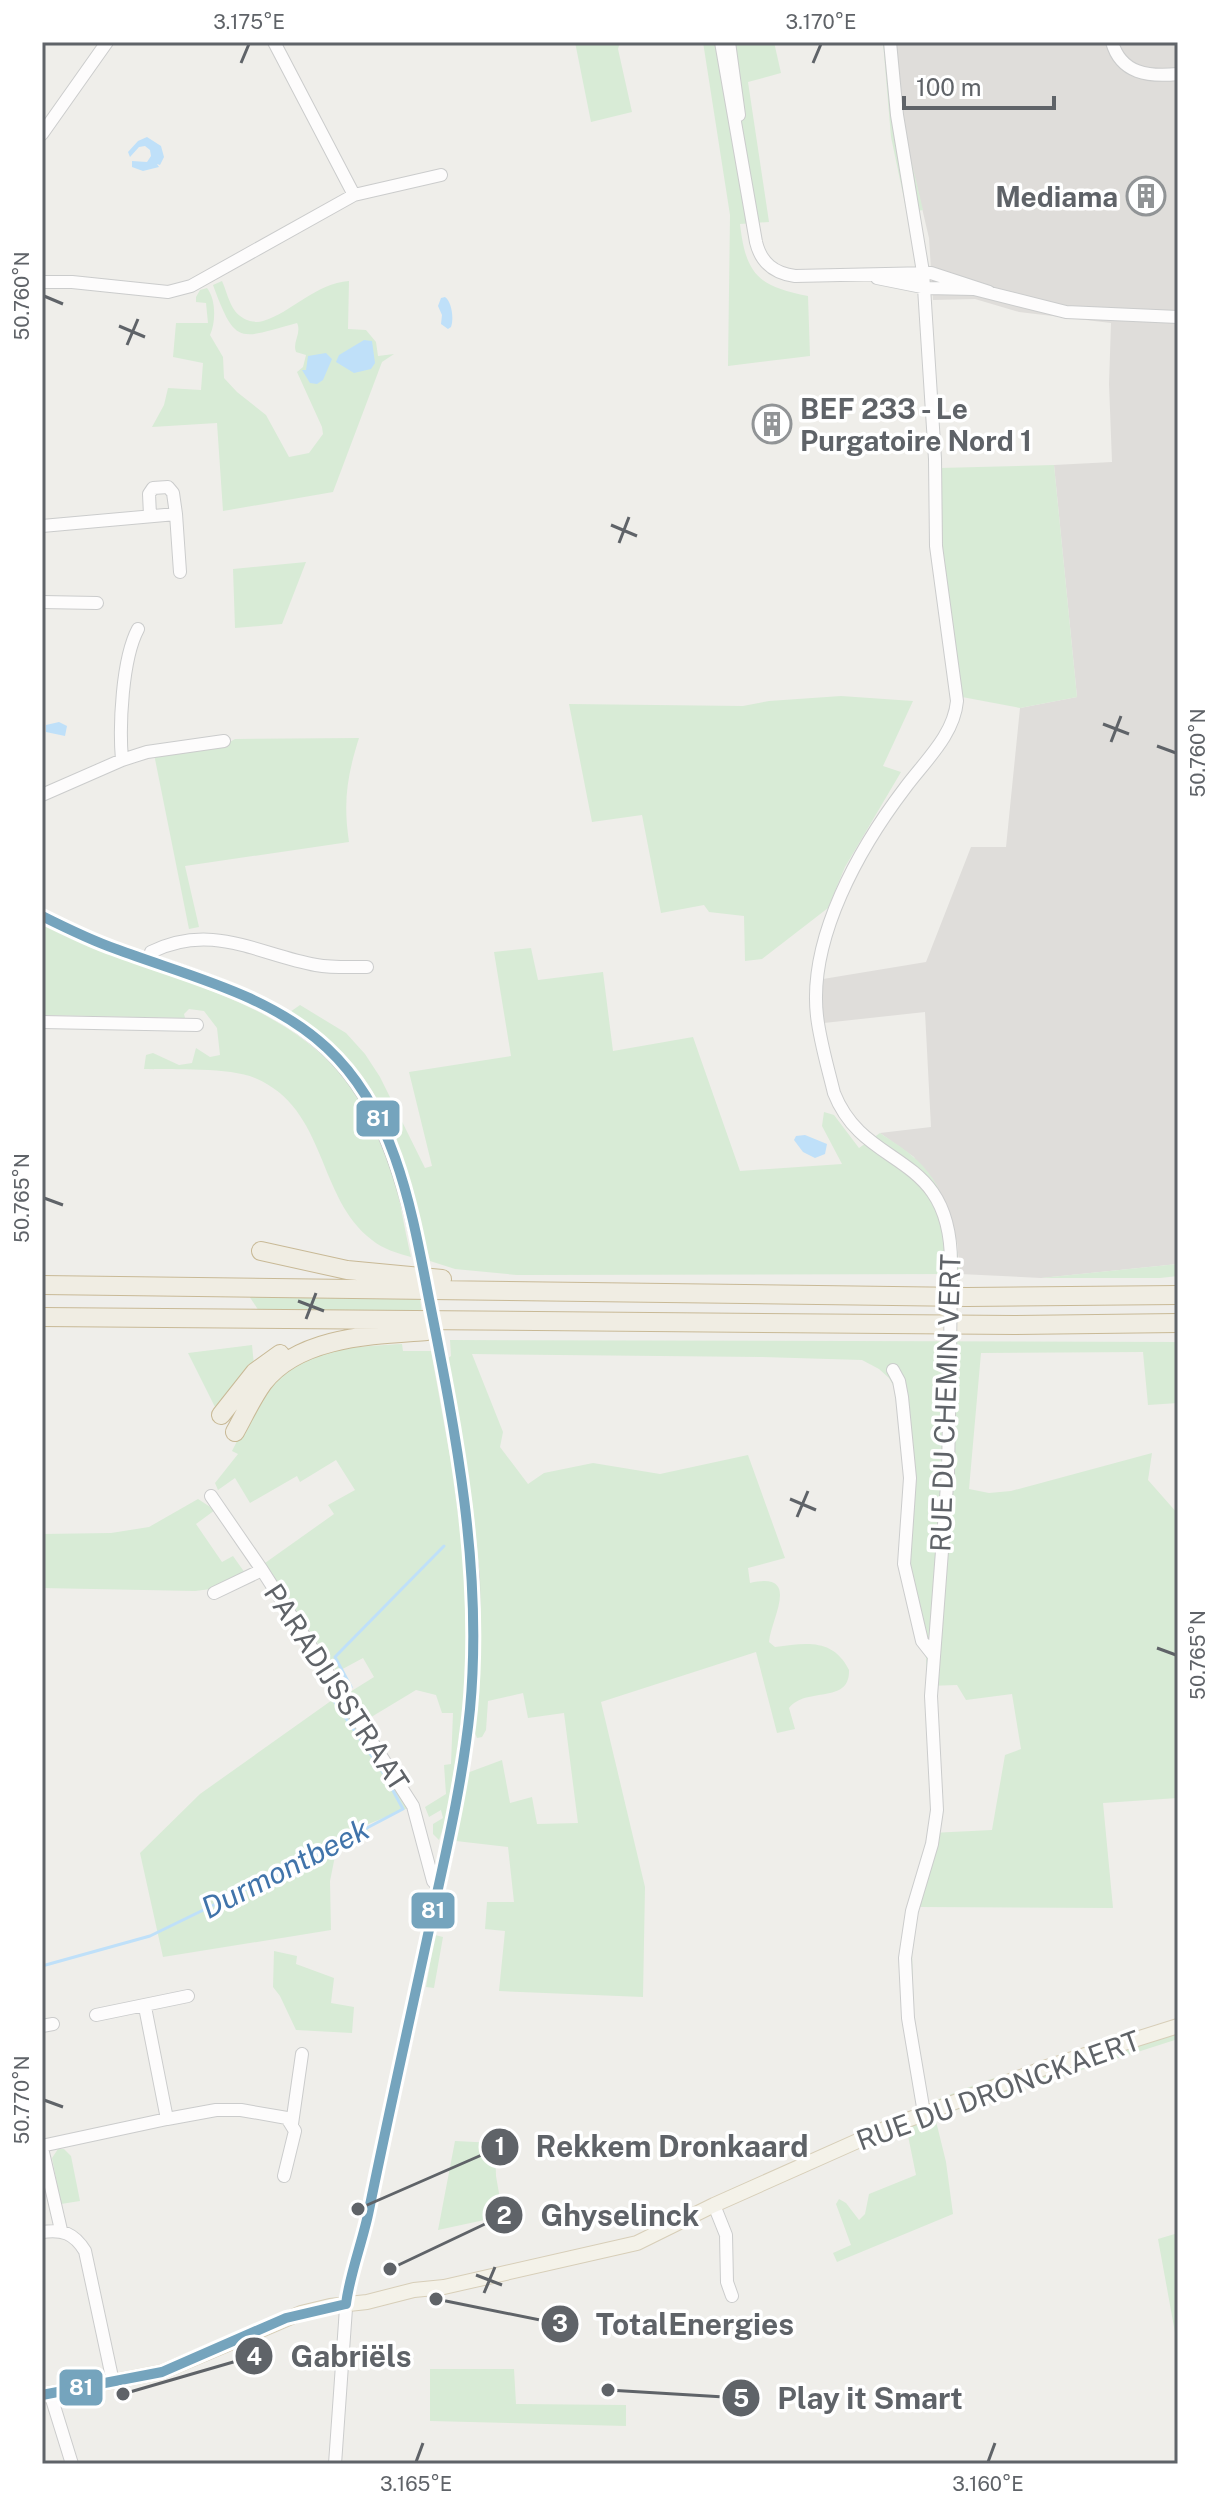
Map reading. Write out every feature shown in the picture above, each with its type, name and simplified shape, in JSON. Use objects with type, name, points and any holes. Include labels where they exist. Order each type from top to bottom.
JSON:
[{"type":"highway","points":[[261,1251],[309,1264],[374,1274],[532,1284],[568,1292]]},
{"type":"highway","points":[[1005,1297],[1053,1289],[1178,1283]]},
{"type":"highway","points":[[42,1285],[1005,1297],[1178,1295]]},
{"type":"highway","points":[[42,1317],[1096,1325],[1178,1323]]},
{"type":"highway","points":[[221,1415],[255,1372],[292,1347],[321,1338],[390,1328],[475,1330],[535,1321]]},
{"type":"highway","points":[[1096,1325],[1139,1331],[1178,1331]]},
{"type":"highway","points":[[235,1432],[264,1382],[296,1356],[327,1344],[441,1330]]},
{"type":"main road","name":"RUE DU DRONCKAERT","points":[[46,2394],[162,2372],[293,2315],[444,2287],[622,2247],[646,2239],[853,2142],[924,2113],[1047,2067],[1178,2026]]},
{"type":"street","points":[[42,134],[107,42]]},
{"type":"street","points":[[274,42],[354,195]]},
{"type":"street","points":[[721,42],[756,242],[766,263],[776,271],[788,275],[923,272],[1046,308],[1178,317]]},
{"type":"street","points":[[729,42],[738,97],[740,142]]},
{"type":"street","name":"RUE DU CHEMIN VERT","points":[[890,42],[899,128],[923,272],[935,459],[936,546],[956,685],[956,708],[946,735],[879,824],[838,900],[827,935],[816,1002],[834,1093],[840,1106],[862,1134],[908,1165],[931,1188],[947,1220],[951,1263],[948,1472],[931,1701],[937,1819],[912,1911],[905,1958],[908,2018],[924,2113]]},
{"type":"street","points":[[1112,42],[1123,62],[1141,74],[1178,74]]},
{"type":"street","points":[[42,282],[101,284],[168,292],[179,290],[354,195],[441,175]]},
{"type":"street","points":[[848,275],[923,288],[967,288],[989,292]]},
{"type":"street","points":[[1099,313],[1178,310]]},
{"type":"street","points":[[150,515],[149,494],[153,488],[168,487],[173,493],[176,514],[180,572]]},
{"type":"street","points":[[42,526],[176,514]]},
{"type":"street","points":[[42,602],[97,603]]},
{"type":"street","points":[[122,760],[119,731],[124,686],[138,629]]},
{"type":"street","points":[[42,795],[147,752],[224,741]]},
{"type":"street","points":[[42,916],[98,944],[239,993],[285,1018],[325,1046],[344,1066],[369,1102],[396,1161],[418,1245],[442,1366],[468,1522],[473,1577],[474,1639],[470,1706],[460,1781],[439,1888],[346,2304],[335,2464]]},
{"type":"street","points":[[148,960],[151,952],[165,945],[214,940],[258,947],[314,964],[367,967]]},
{"type":"street","points":[[42,1022],[197,1025]]},
{"type":"street","name":"RUE DU CHEMIN VERT","points":[[893,1370],[902,1397],[910,1478],[904,1564],[922,1641],[933,1655]]},
{"type":"street","name":"PARADIJSSTRAAT","points":[[211,1496],[413,1806],[433,1881],[439,1888]]},
{"type":"street","points":[[214,1593],[262,1570]]},
{"type":"street","points":[[96,2015],[188,1996]]},
{"type":"street","points":[[145,2007],[167,2119]]},
{"type":"street","points":[[292,2124],[302,2054]]},
{"type":"street","points":[[61,2230],[42,2148],[46,2145],[216,2110],[241,2110],[287,2118],[292,2124],[295,2131],[284,2176]]},
{"type":"street","points":[[714,2205],[726,2235],[727,2282],[732,2296]]},
{"type":"street","points":[[42,2232],[61,2230],[74,2236],[85,2251],[113,2382]]},
{"type":"street","points":[[46,2394],[72,2464]]},
{"type":"shaded area","points":[[893,42],[1178,42],[1178,1264],[1041,1278],[960,1274],[957,1241],[914,1157],[880,1133],[931,1127],[925,1012],[824,1023],[821,1003],[823,979],[926,962],[971,847],[1006,847],[1020,708],[1077,697],[1054,465],[1112,462],[1109,384],[1111,323],[1019,312],[975,299],[933,300],[929,238],[901,118]]},
{"type":"green space","points":[[575,42],[620,42],[618,49],[632,112],[591,122]]},
{"type":"green space","points":[[703,42],[774,42],[781,73],[748,82],[769,222],[740,224],[746,256],[758,276],[778,288],[808,296],[810,356],[728,366],[730,215]]},
{"type":"green space","points":[[883,42],[893,42],[901,118],[923,210],[907,213],[891,137]]},
{"type":"green space","points":[[222,281],[235,311],[255,322],[273,317],[326,287],[349,281],[348,329],[366,330],[376,342],[378,356],[394,354],[382,362],[333,492],[223,511],[217,423],[152,427],[164,405],[168,388],[201,390],[203,363],[173,357],[176,323],[208,323],[206,303],[196,302],[200,290],[207,288],[214,311],[210,335],[223,357],[224,378],[266,415],[289,457],[309,453],[323,434],[297,372],[303,367],[306,355],[296,352],[297,323],[263,332],[242,333],[228,320],[213,285]]},
{"type":"green space","points":[[1054,465],[1077,697],[1020,708],[962,697],[939,526],[939,468]]},
{"type":"green space","points":[[306,562],[282,624],[235,628],[233,569]]},
{"type":"green space","points":[[841,696],[913,701],[883,766],[901,772],[845,867],[828,908],[762,959],[745,961],[744,916],[709,912],[704,905],[661,913],[642,815],[592,822],[569,704],[743,706]]},
{"type":"green space","points":[[359,738],[347,789],[349,842],[185,866],[199,927],[189,929],[154,754],[226,744],[235,739]]},
{"type":"green space","points":[[42,923],[94,947],[248,1006],[293,1032],[333,1066],[366,1110],[391,1168],[411,1257],[376,1243],[354,1222],[340,1201],[309,1132],[296,1110],[279,1092],[244,1074],[144,1069],[146,1055],[153,1053],[179,1065],[192,1063],[196,1048],[210,1057],[220,1055],[217,1028],[204,1011],[189,1009],[184,1014],[185,1018],[42,1015]]},
{"type":"green space","points":[[531,948],[538,980],[603,972],[613,1051],[693,1037],[740,1171],[842,1164],[822,1126],[824,1112],[834,1115],[859,1148],[880,1133],[904,1149],[923,1166],[948,1209],[960,1274],[517,1275],[455,1269],[430,1261],[402,1157],[381,1107],[368,1084],[345,1055],[290,1012],[300,1005],[346,1033],[365,1054],[380,1077],[425,1168],[432,1166],[409,1072],[511,1056],[494,952]]},
{"type":"green space","points":[[1178,1264],[1178,1276],[1160,1278],[1041,1278]]},
{"type":"green space","points":[[249,1296],[420,1299],[422,1313],[259,1311]]},
{"type":"green space","points":[[450,1340],[1178,1342],[1178,1403],[1148,1405],[1143,1352],[981,1353],[969,1489],[989,1493],[1011,1491],[1152,1453],[1148,1480],[1178,1514],[1178,1567],[1175,1568],[1178,1587],[1178,1798],[1103,1803],[1113,1908],[919,1907],[912,1951],[914,2018],[901,1981],[931,1833],[992,1830],[1005,1755],[1021,1749],[1012,1694],[966,1700],[957,1685],[928,1686],[924,1630],[908,1566],[915,1483],[897,1392],[879,1369],[862,1360],[472,1354],[503,1432],[500,1447],[528,1484],[544,1473],[593,1463],[660,1474],[748,1455],[785,1558],[748,1568],[750,1583],[766,1581],[775,1584],[779,1590],[780,1599],[769,1642],[775,1647],[808,1644],[827,1648],[835,1652],[849,1670],[842,1688],[796,1701],[789,1708],[795,1729],[777,1733],[756,1652],[601,1702],[645,1887],[643,1997],[499,1991],[505,1931],[485,1929],[487,1902],[514,1902],[508,1847],[456,1841],[467,1773],[502,1760],[510,1803],[532,1797],[537,1824],[578,1823],[564,1713],[528,1718],[523,1693],[488,1701],[486,1730],[482,1737],[477,1738],[474,1731],[480,1576],[473,1508],[448,1358],[451,1356]]},
{"type":"green space","points":[[402,1344],[403,1351],[431,1351],[459,1507],[468,1611],[462,1720],[446,1819],[439,1840],[433,1834],[433,1824],[443,1818],[441,1810],[429,1817],[425,1807],[446,1794],[444,1765],[451,1764],[453,1713],[442,1713],[436,1695],[416,1690],[368,1719],[350,1692],[374,1677],[363,1658],[337,1672],[265,1563],[334,1514],[328,1505],[355,1490],[336,1460],[300,1482],[297,1476],[250,1503],[235,1478],[218,1490],[215,1483],[238,1454],[232,1451],[254,1406],[285,1372],[301,1362],[337,1350]]},
{"type":"green space","points":[[252,1345],[254,1365],[217,1411],[188,1353]]},
{"type":"green space","points":[[198,1499],[215,1510],[196,1524],[222,1562],[233,1556],[245,1573],[211,1589],[195,1591],[42,1588],[42,1534],[111,1533],[149,1527]]},
{"type":"green space","points":[[335,1698],[408,1808],[366,1825],[370,1834],[338,1841],[330,1881],[331,1930],[163,1957],[140,1853],[200,1794]]},
{"type":"green space","points":[[435,1935],[443,1937],[434,1988],[426,1987]]},
{"type":"green space","points":[[274,1951],[297,1956],[296,1964],[334,1978],[331,2003],[354,2007],[352,2033],[296,2030],[273,1987]]},
{"type":"green space","points":[[1178,2019],[1178,2039],[935,2117],[946,2162],[953,2214],[837,2262],[833,2253],[851,2245],[836,2204],[839,2199],[846,2203],[859,2220],[865,2214],[869,2194],[916,2175],[906,2126],[934,2118],[931,2102],[985,2081]]},
{"type":"green space","points":[[455,2141],[495,2143],[496,2176],[503,2216],[438,2230]]},
{"type":"green space","points":[[58,2149],[64,2149],[71,2156],[80,2201],[61,2204],[52,2158]]},
{"type":"green space","points":[[1178,2233],[1178,2349],[1158,2239]]},
{"type":"green space","points":[[430,2369],[514,2369],[516,2404],[626,2405],[626,2426],[430,2421]]},
{"type":"water","points":[[147,137],[161,146],[164,157],[160,165],[157,164],[159,167],[143,171],[132,167],[132,161],[147,162],[151,156],[150,150],[145,146],[139,147],[130,157],[128,152],[138,141]]},
{"type":"water","points":[[445,297],[452,315],[448,329],[441,324],[442,315],[438,306],[441,298]]},
{"type":"water","points":[[364,340],[372,341],[375,363],[371,369],[354,373],[336,362],[339,355]]},
{"type":"water","points":[[326,353],[332,359],[323,380],[317,384],[310,383],[302,370],[306,370],[308,356]]},
{"type":"water","points":[[59,722],[67,726],[65,736],[46,732],[46,725]]},
{"type":"water","points":[[805,1135],[827,1144],[825,1154],[815,1158],[803,1152],[794,1140],[796,1136]]},
{"type":"waterway","name":"Durmontbeek","points":[[351,1687],[335,1657],[444,1546]]},
{"type":"waterway","name":"Durmontbeek","points":[[42,1966],[150,1936],[403,1809],[384,1774],[332,1698]]},
{"type":"transit line","name":"81","points":[[42,916],[97,942],[254,1000],[304,1029],[327,1048],[370,1102],[385,1133],[398,1165],[416,1232],[449,1401],[470,1554],[473,1606],[470,1709],[449,1839],[346,2304]]},
{"type":"transit line","name":"81","points":[[42,2395],[162,2372],[286,2318],[346,2304]]},
{"type":"place","name":"Mediama","points":[[1146,196]]},
{"type":"place","name":"BEF 233 - Le Purgatoire Nord 1","points":[[772,424]]},
{"type":"place","name":"Rekkem Dronkaard","points":[[358,2209]]},
{"type":"place","name":"Ghyselinck","points":[[390,2269]]},
{"type":"place","name":"TotalEnergies","points":[[436,2299]]},
{"type":"place","name":"Play it Smart","points":[[608,2390]]},
{"type":"place","name":"Gabriëls","points":[[123,2394]]}]
